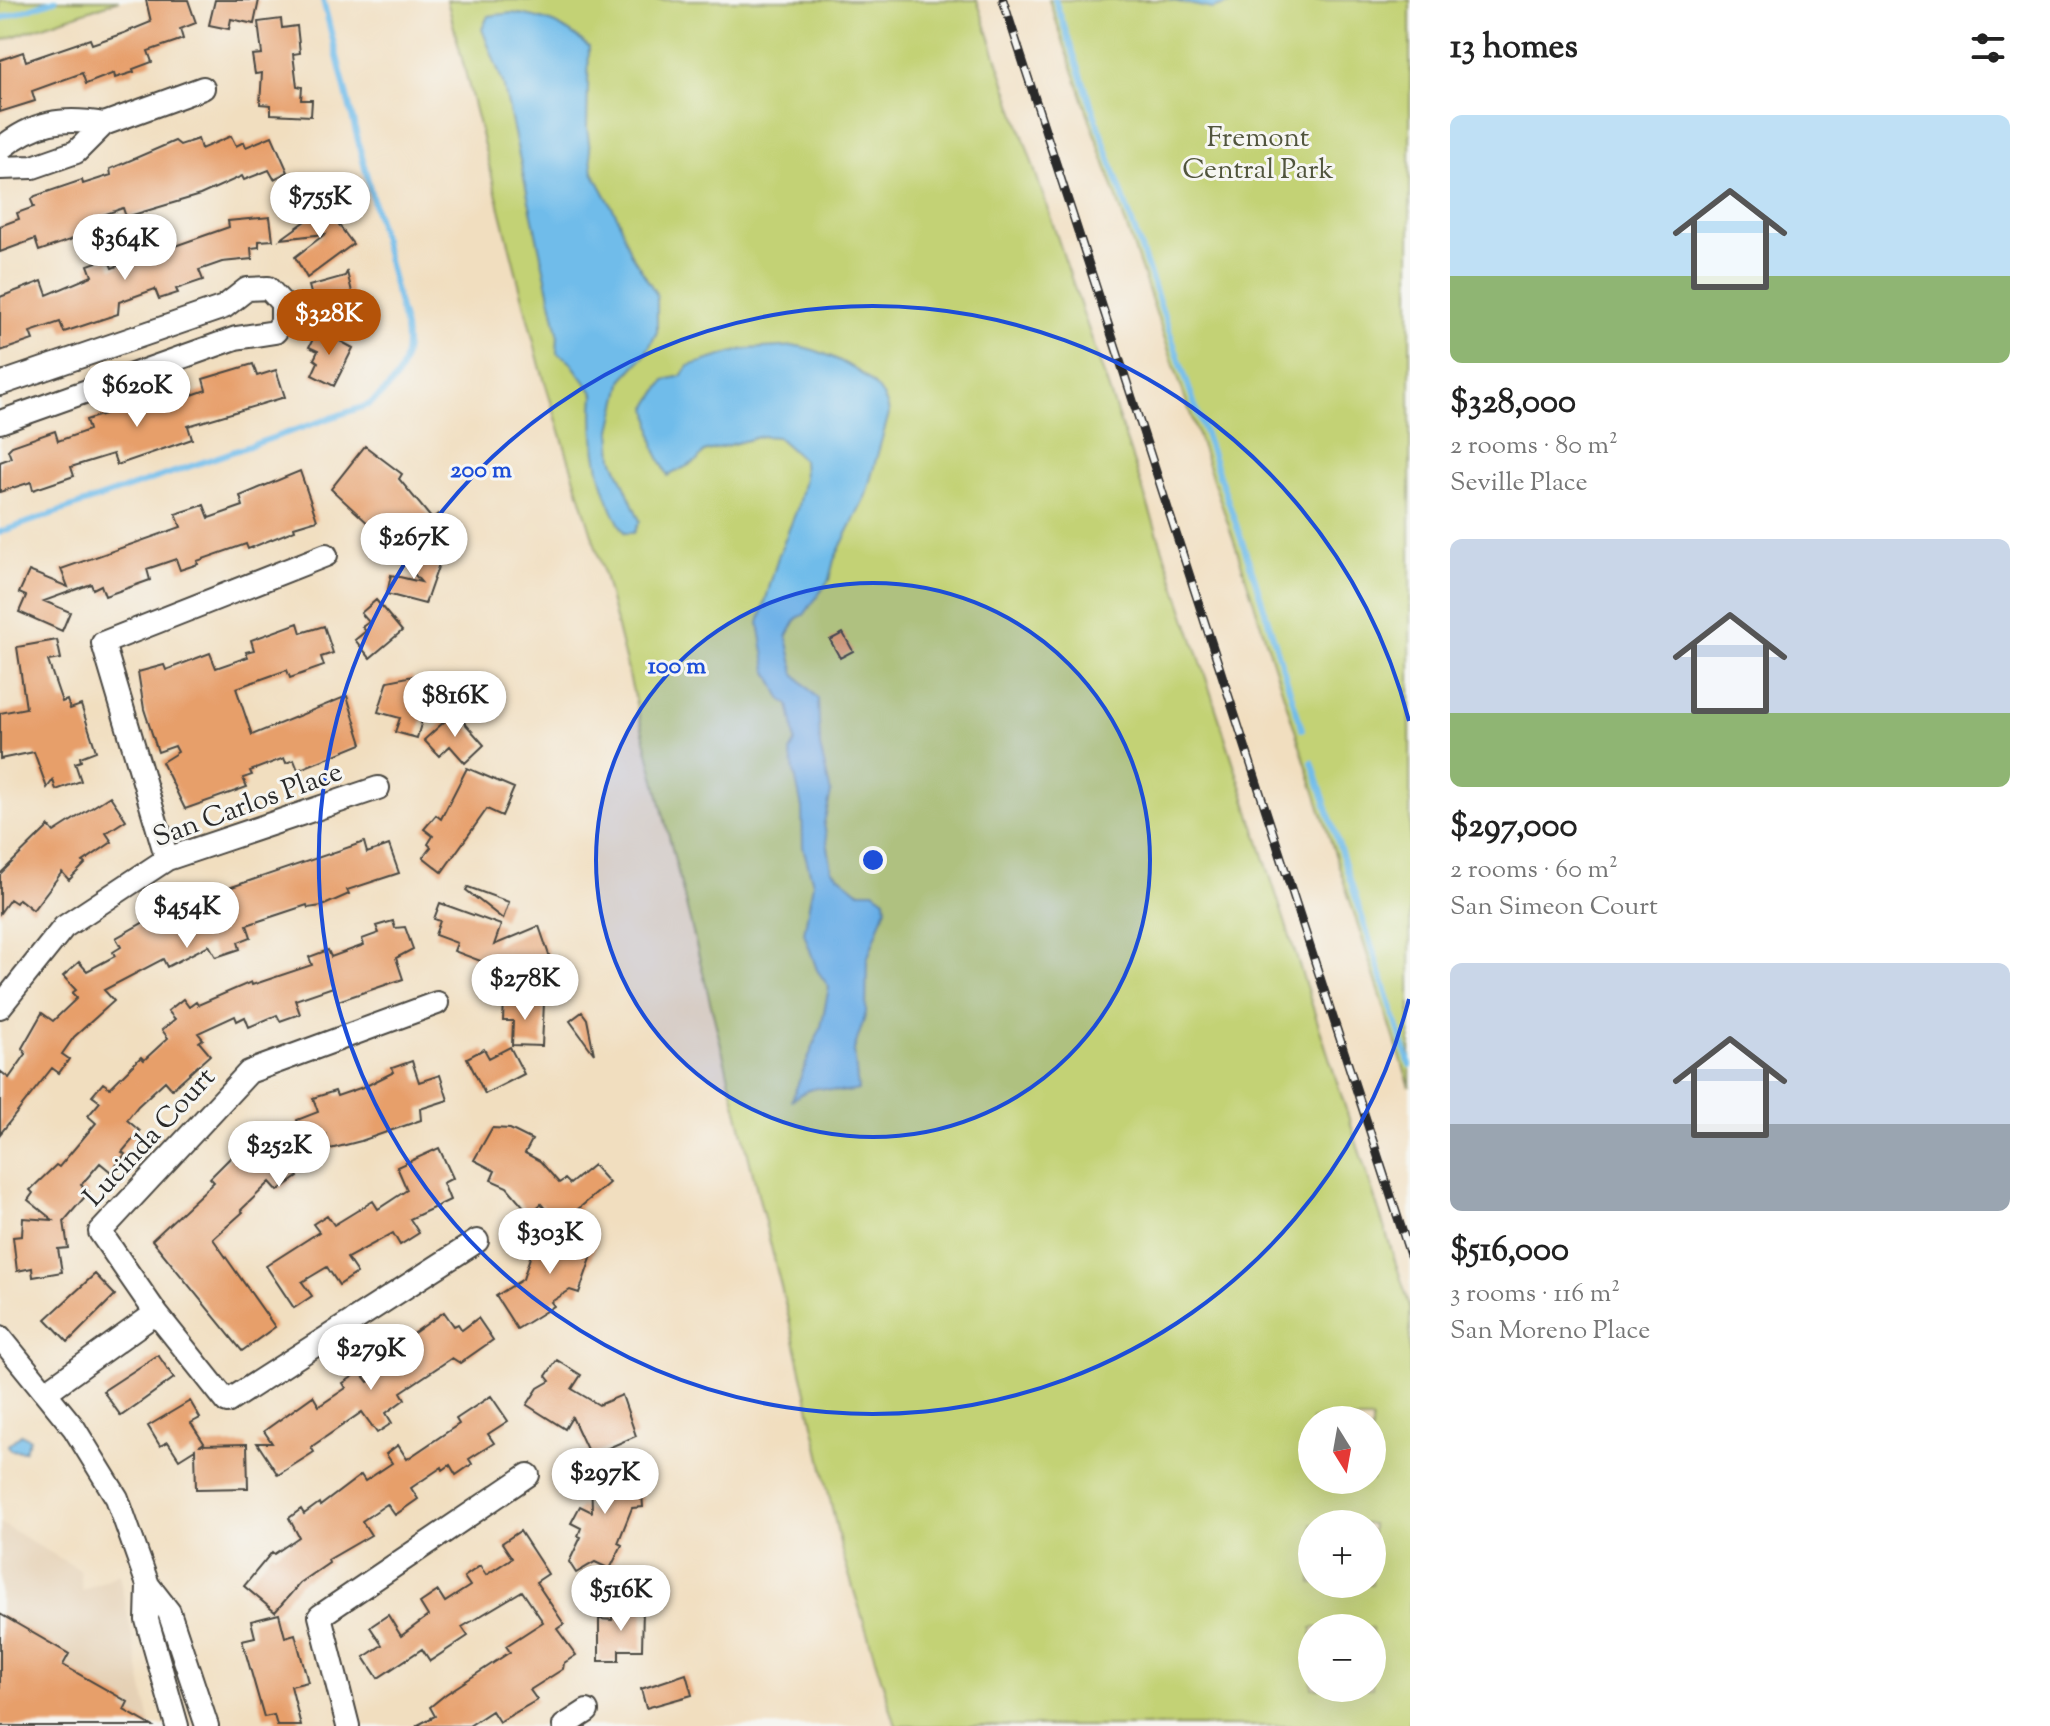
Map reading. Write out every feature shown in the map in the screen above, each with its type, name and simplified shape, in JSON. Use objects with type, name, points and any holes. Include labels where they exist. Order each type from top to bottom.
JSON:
[{"type":"street","points":[[0,168],[33,167],[76,152],[104,124],[203,88]]},
{"type":"street","points":[[0,149],[16,136],[66,118],[104,124]]},
{"type":"street","points":[[0,384],[224,307],[247,289],[268,288],[282,303],[282,323],[275,332],[236,338],[0,422]]},
{"type":"street","points":[[167,859],[103,643],[326,555]]},
{"type":"street","name":"San Carlos Place","points":[[0,1007],[64,927],[167,859],[378,788]]},
{"type":"street","name":"Lucinda Court","points":[[437,1003],[249,1072],[100,1232],[156,1313],[227,1402],[477,1241]]},
{"type":"street","points":[[46,1392],[156,1313]]},
{"type":"street","points":[[0,1337],[74,1428],[117,1498],[148,1585],[169,1612],[207,1726]]},
{"type":"street","points":[[348,1726],[320,1616],[528,1475]]},
{"type":"street","points":[[148,1585],[147,1620],[177,1726]]},
{"type":"street","points":[[564,1726],[587,1711]]},
{"type":"shaded area","points":[[0,1523],[80,1570],[82,1591],[119,1574],[151,1726],[0,1726]]},
{"type":"green space","points":[[0,0],[119,0],[0,41]]},
{"type":"green space","points":[[447,0],[977,0],[1196,647],[1410,1307],[1410,1726],[896,1726],[842,1552],[792,1331],[602,567],[540,366]]},
{"type":"green space","name":"Fremont Central Park","points":[[1049,0],[1410,0],[1410,1087],[1236,547]]},
{"type":"water","points":[[1169,0],[1242,0],[1212,9]]},
{"type":"water","points":[[512,13],[554,23],[589,47],[587,128],[593,172],[617,216],[630,252],[657,295],[657,332],[645,355],[623,379],[611,430],[613,458],[640,521],[634,533],[625,533],[603,484],[595,448],[594,394],[569,360],[557,353],[558,333],[503,83],[482,29],[488,16]]},
{"type":"water","points":[[798,346],[825,354],[854,369],[878,389],[886,401],[889,414],[866,495],[834,560],[829,580],[804,615],[797,618],[787,637],[795,674],[818,699],[820,747],[831,793],[824,823],[832,870],[858,891],[874,891],[885,899],[886,908],[867,960],[866,1013],[854,1050],[858,1090],[811,1089],[791,1101],[821,1027],[829,987],[817,970],[804,933],[813,883],[803,847],[802,808],[790,752],[795,742],[793,723],[789,705],[782,700],[767,670],[759,623],[778,557],[797,509],[804,479],[803,460],[777,437],[762,436],[704,452],[697,461],[668,476],[655,450],[648,406],[665,380],[681,376],[688,366],[745,349]]},
{"type":"water","points":[[21,1434],[30,1439],[24,1451],[10,1450],[8,1445]]},
{"type":"building","points":[[146,0],[188,0],[196,23],[180,29],[183,39],[148,51],[152,62],[133,69],[134,72],[115,78],[114,73],[86,84],[82,73],[32,91],[35,101],[0,112],[0,60],[23,52],[26,61],[90,39],[92,44],[151,22]]},
{"type":"building","points":[[215,0],[259,0],[254,24],[231,19],[229,29],[209,25]]},
{"type":"building","points":[[281,19],[282,28],[297,26],[300,53],[293,54],[297,86],[302,87],[301,100],[312,100],[311,116],[271,114],[271,105],[260,104],[262,73],[255,74],[252,55],[262,54],[258,22]]},
{"type":"building","points":[[231,136],[236,146],[244,142],[246,147],[272,136],[288,172],[274,179],[269,170],[244,180],[242,176],[200,195],[126,217],[123,208],[83,222],[87,234],[39,251],[35,239],[0,252],[0,226],[19,219],[17,213],[34,207],[31,200],[35,196],[82,180],[83,184],[111,175],[110,169],[175,141],[180,145],[198,139],[201,149]]},
{"type":"building","points":[[321,201],[353,244],[307,278],[295,257],[325,234],[281,239],[310,218],[306,212]]},
{"type":"building","points":[[270,217],[273,240],[259,241],[259,247],[251,248],[252,259],[222,262],[199,270],[203,280],[176,289],[178,293],[159,299],[155,289],[119,302],[118,314],[64,332],[60,322],[30,332],[33,340],[0,351],[0,297],[42,281],[47,295],[92,276],[88,265],[108,258],[112,268],[229,227],[228,221]]},
{"type":"building","points":[[347,272],[358,316],[319,327],[333,298],[314,304],[309,286],[345,276]]},
{"type":"building","points":[[318,329],[353,348],[334,386],[312,375],[318,362],[314,359],[318,351],[309,347]]},
{"type":"building","points":[[253,364],[257,376],[276,370],[285,397],[188,426],[192,439],[117,465],[113,454],[71,467],[74,476],[33,490],[31,482],[0,492],[0,462],[11,458],[8,450],[12,446],[55,431],[58,441],[89,430],[86,420],[175,391],[178,400],[206,390],[203,379]]},
{"type":"building","points":[[365,446],[402,474],[399,479],[432,519],[438,514],[448,526],[412,555],[394,533],[386,540],[331,489]]},
{"type":"building","points":[[300,471],[317,520],[294,527],[295,530],[248,549],[246,544],[180,570],[176,559],[147,569],[150,580],[105,596],[101,585],[93,589],[91,584],[44,601],[70,612],[62,631],[19,612],[26,596],[19,593],[29,571],[68,587],[61,569],[181,527],[176,514],[204,505],[209,518],[243,506],[240,496]]},
{"type":"building","points":[[397,554],[439,564],[425,604],[387,594],[391,575],[421,582]]},
{"type":"building","points":[[376,600],[402,631],[370,658],[355,640],[366,631],[362,627],[369,622],[361,613]]},
{"type":"building","points":[[298,623],[301,633],[324,626],[333,653],[321,657],[324,666],[290,678],[287,670],[236,688],[252,735],[347,696],[362,744],[298,770],[294,760],[286,763],[284,758],[250,771],[252,775],[243,778],[247,787],[185,809],[162,762],[178,752],[175,746],[158,752],[144,709],[138,672],[164,665],[166,670],[210,653],[216,668],[248,657],[246,652],[254,650],[251,640]]},
{"type":"building","points":[[843,633],[853,651],[840,658],[830,640]]},
{"type":"building","points":[[57,640],[61,659],[48,661],[62,702],[67,700],[70,709],[81,705],[96,751],[80,757],[81,761],[75,763],[81,781],[56,790],[53,780],[47,788],[34,752],[0,759],[0,713],[26,708],[17,647]]},
{"type":"building","points":[[413,676],[408,693],[428,699],[417,738],[395,732],[400,718],[378,712],[388,681]]},
{"type":"building","points":[[455,712],[484,745],[465,763],[450,746],[439,756],[424,740]]},
{"type":"building","points":[[467,768],[514,788],[502,816],[487,809],[442,872],[423,857],[431,847],[428,844],[433,836],[424,829],[436,815],[441,819]]},
{"type":"building","points":[[110,796],[126,820],[106,833],[112,842],[83,862],[85,864],[69,880],[62,872],[33,910],[19,899],[16,903],[10,899],[0,913],[0,874],[49,826],[54,832]]},
{"type":"building","points":[[364,842],[367,853],[389,845],[399,873],[347,890],[349,894],[322,906],[308,908],[307,905],[247,925],[251,937],[238,942],[240,949],[216,957],[209,945],[167,967],[163,959],[104,990],[114,1001],[74,1037],[62,1054],[69,1059],[59,1073],[52,1068],[0,1134],[0,1071],[9,1078],[26,1054],[22,1048],[42,1013],[53,1021],[77,998],[72,993],[76,990],[63,976],[79,962],[87,971],[115,956],[113,952],[121,947],[116,938],[162,912],[166,922],[196,908],[195,904],[218,895],[217,892]]},
{"type":"building","points":[[468,887],[509,902],[503,919],[466,890]]},
{"type":"building","points":[[440,903],[501,925],[494,945],[539,926],[551,961],[542,965],[545,971],[502,988],[494,971],[490,973],[486,963],[454,951],[457,943],[435,935],[440,921],[434,919]]},
{"type":"building","points":[[393,921],[395,928],[405,927],[413,949],[396,958],[403,979],[338,1001],[333,987],[295,1000],[300,1014],[280,1021],[277,1015],[249,1027],[245,1017],[237,1021],[235,1016],[198,1033],[203,1039],[199,1042],[210,1055],[172,1089],[165,1081],[138,1106],[127,1120],[140,1131],[122,1152],[125,1154],[111,1172],[100,1163],[81,1185],[89,1192],[64,1221],[68,1248],[58,1249],[62,1272],[33,1277],[32,1268],[17,1271],[13,1237],[22,1236],[23,1218],[53,1220],[28,1200],[33,1193],[30,1190],[56,1165],[59,1167],[96,1123],[88,1116],[100,1102],[92,1096],[103,1083],[110,1088],[141,1057],[144,1060],[168,1038],[162,1030],[175,1019],[168,1011],[183,999],[189,1007],[196,1002],[198,1005],[251,982],[252,985],[312,965],[309,957],[328,950],[331,957],[364,945],[362,939],[379,933],[376,926]]},
{"type":"building","points":[[504,1000],[544,1002],[542,1046],[512,1045],[513,1021],[503,1021]]},
{"type":"building","points":[[582,1012],[587,1019],[594,1054],[570,1021]]},
{"type":"building","points":[[510,1047],[524,1074],[485,1094],[467,1058],[484,1049],[489,1058]]},
{"type":"building","points":[[412,1061],[419,1082],[440,1075],[448,1100],[420,1109],[421,1120],[361,1141],[330,1149],[326,1135],[287,1163],[298,1177],[278,1191],[270,1182],[213,1239],[275,1327],[242,1351],[152,1240],[214,1182],[210,1178],[238,1150],[259,1134],[266,1143],[273,1138],[276,1141],[298,1124],[297,1120],[318,1112],[313,1098],[335,1091],[337,1096],[366,1086],[394,1072],[392,1068]]},
{"type":"building","points":[[492,1128],[510,1129],[532,1140],[525,1153],[540,1161],[559,1183],[565,1179],[570,1184],[593,1165],[609,1183],[559,1225],[541,1204],[530,1214],[507,1187],[491,1180],[495,1171],[474,1160]]},
{"type":"building","points":[[439,1148],[453,1178],[443,1183],[450,1200],[410,1219],[419,1233],[400,1245],[393,1233],[347,1258],[357,1273],[339,1285],[327,1267],[302,1282],[312,1296],[294,1308],[266,1266],[319,1232],[313,1224],[327,1215],[334,1225],[373,1201],[378,1209],[407,1190],[397,1167]]},
{"type":"building","points":[[565,1221],[588,1228],[585,1237],[597,1241],[579,1293],[570,1290],[551,1302],[554,1306],[517,1329],[496,1296],[523,1279],[534,1245],[554,1252]]},
{"type":"building","points":[[95,1274],[115,1295],[68,1342],[46,1319]]},
{"type":"building","points":[[444,1312],[454,1326],[458,1324],[462,1330],[478,1318],[493,1340],[460,1363],[452,1358],[401,1392],[405,1399],[386,1413],[392,1423],[377,1433],[362,1412],[311,1447],[314,1452],[278,1475],[257,1443],[272,1443],[264,1431],[313,1396],[319,1406],[346,1388],[343,1383],[360,1372],[368,1382],[410,1355],[401,1342]]},
{"type":"building","points":[[158,1355],[174,1378],[121,1416],[103,1391]]},
{"type":"building","points":[[557,1360],[581,1375],[572,1389],[599,1405],[622,1395],[636,1436],[590,1456],[572,1417],[565,1429],[527,1405],[538,1388],[550,1381],[546,1376]]},
{"type":"building","points":[[491,1396],[508,1421],[488,1434],[494,1443],[469,1459],[472,1464],[456,1475],[450,1465],[443,1470],[442,1467],[411,1488],[418,1499],[395,1515],[387,1504],[362,1521],[371,1535],[328,1560],[329,1563],[300,1583],[275,1612],[244,1586],[272,1552],[274,1554],[299,1537],[289,1518],[301,1509],[304,1514],[319,1503],[320,1506],[361,1475],[365,1481],[392,1463],[386,1454],[398,1445],[407,1459],[459,1424],[456,1419]]},
{"type":"building","points":[[190,1401],[200,1418],[191,1423],[204,1443],[201,1445],[247,1444],[248,1488],[196,1489],[195,1449],[179,1459],[168,1442],[160,1446],[148,1426]]},
{"type":"building","points":[[631,1466],[631,1480],[641,1480],[643,1507],[632,1508],[618,1543],[622,1545],[610,1569],[595,1562],[576,1573],[569,1562],[581,1537],[578,1536],[581,1528],[571,1523],[580,1506],[592,1512],[591,1468]]},
{"type":"building","points":[[520,1531],[548,1574],[536,1582],[564,1624],[557,1629],[576,1655],[564,1663],[563,1669],[530,1690],[537,1700],[499,1722],[492,1711],[469,1726],[416,1726],[435,1716],[430,1707],[510,1652],[506,1646],[543,1622],[522,1591],[462,1627],[468,1636],[430,1661],[422,1649],[378,1678],[364,1657],[382,1645],[370,1627],[388,1615],[401,1636],[428,1616],[420,1603],[438,1591],[445,1602],[470,1586],[464,1577],[480,1566],[486,1575],[512,1558],[502,1543]]},
{"type":"building","points":[[613,1607],[643,1608],[642,1650],[619,1650],[619,1661],[599,1661],[599,1619],[612,1620]]},
{"type":"building","points":[[0,1614],[69,1654],[63,1665],[128,1702],[124,1710],[152,1726],[0,1726]]},
{"type":"building","points":[[279,1614],[285,1637],[295,1634],[308,1682],[291,1686],[301,1726],[277,1726],[274,1715],[264,1717],[242,1640],[255,1637],[251,1621]]},
{"type":"building","points":[[686,1674],[692,1695],[646,1708],[641,1689]]},
{"type":"waterway","points":[[0,19],[55,0]]},
{"type":"waterway","points":[[0,532],[368,405],[386,390],[399,373],[405,353],[405,329],[323,0]]},
{"type":"waterway","points":[[1055,0],[1255,579],[1302,729]]},
{"type":"waterway","points":[[1312,762],[1410,1065]]},
{"type":"railway","points":[[1003,0],[1410,1255]]}]
